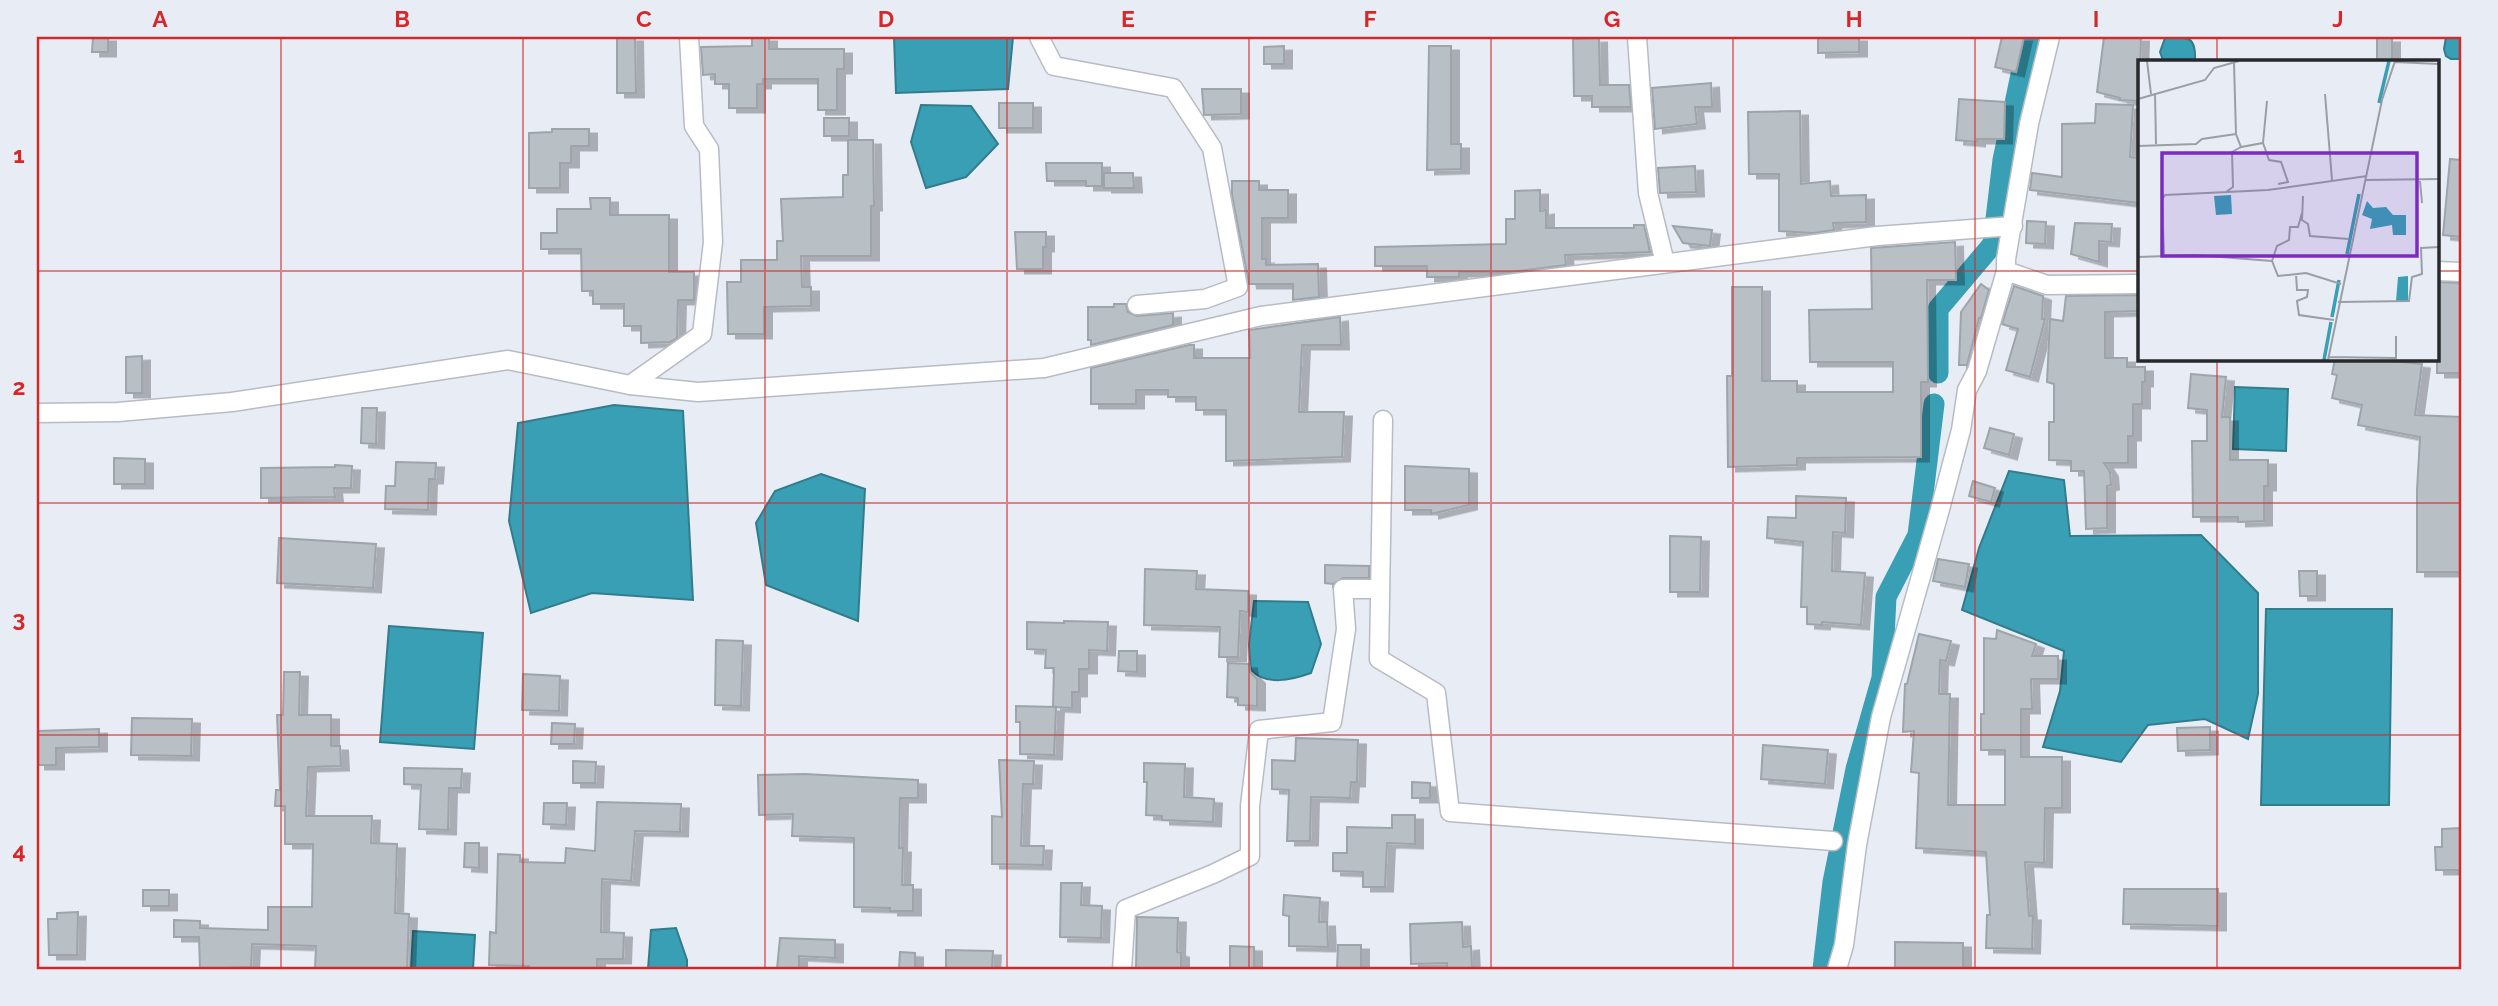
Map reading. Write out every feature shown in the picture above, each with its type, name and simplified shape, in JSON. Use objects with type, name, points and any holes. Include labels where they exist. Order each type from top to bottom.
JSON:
[{"type":"street","points":[[631,385],[702,334],[713,242],[709,149],[694,126],[689,37]]},
{"type":"street","points":[[1039,37],[1054,66],[1173,88],[1212,148],[1238,288],[1205,299],[1137,305]]},
{"type":"street","points":[[1637,37],[1648,193],[1665,263]]},
{"type":"street","points":[[1837,969],[1881,717],[1961,430],[1967,390],[1977,371],[2006,271],[2004,267],[2029,124],[2050,37]]},
{"type":"street","points":[[37,413],[118,412],[232,402],[509,360],[631,385],[698,392],[1044,368],[1261,316],[1877,236],[2013,226]]},
{"type":"street","points":[[2006,271],[2047,285],[2138,284]]},
{"type":"street","points":[[2438,271],[2461,272]]},
{"type":"street","points":[[1382,420],[1379,659],[1436,693],[1450,812],[1833,841]]},
{"type":"street","points":[[1122,969],[1126,909],[1250,856],[1250,806],[1259,730],[1332,722],[1346,629],[1343,589],[1380,589]]},
{"type":"water","points":[[894,37],[1013,37],[1008,89],[896,93]]},
{"type":"water","points":[[2446,37],[2461,37],[2461,59],[2446,56]]},
{"type":"water","points":[[2165,38],[2190,40],[2194,47],[2195,60],[2163,60],[2160,52]]},
{"type":"water","points":[[921,105],[971,106],[998,144],[966,177],[926,188],[911,142]]},
{"type":"water","points":[[2235,387],[2288,389],[2286,451],[2233,449]]},
{"type":"water","points":[[614,405],[683,411],[693,600],[592,593],[531,613],[509,521],[518,423]]},
{"type":"water","points":[[2009,471],[2064,480],[2070,536],[2201,535],[2258,593],[2258,694],[2248,739],[2205,719],[2148,725],[2121,762],[2043,747],[2060,691],[2064,651],[1962,610],[1979,548]]},
{"type":"water","points":[[821,474],[865,489],[858,621],[766,585],[756,523],[775,491]]},
{"type":"water","points":[[1254,601],[1308,602],[1321,644],[1311,673],[1272,680],[1251,670],[1249,645]]},
{"type":"water","points":[[2266,609],[2392,609],[2389,805],[2261,805]]},
{"type":"water","points":[[389,626],[483,633],[474,749],[380,742]]},
{"type":"water","points":[[676,928],[687,960],[687,969],[648,969],[651,930]]},
{"type":"water","points":[[413,931],[475,935],[473,969],[411,969]]},
{"type":"building","points":[[93,37],[108,37],[108,52],[92,52]]},
{"type":"building","points":[[617,37],[635,37],[636,93],[617,93]]},
{"type":"building","points":[[752,37],[769,37],[769,49],[844,49],[844,69],[837,69],[837,110],[818,110],[818,79],[763,79],[763,84],[757,84],[757,108],[729,108],[729,84],[715,84],[715,74],[703,75],[701,47],[752,46]]},
{"type":"building","points":[[1818,37],[1859,37],[1859,52],[1818,53]]},
{"type":"building","points":[[2002,37],[2024,37],[2016,72],[1995,67]]},
{"type":"building","points":[[2104,37],[2141,37],[2138,101],[2120,100],[2097,92]]},
{"type":"building","points":[[1599,38],[1600,85],[1629,85],[1631,107],[1592,107],[1592,96],[1574,96],[1573,39]]},
{"type":"building","points":[[2377,38],[2392,38],[2392,60],[2377,60]]},
{"type":"building","points":[[1284,46],[1284,64],[1264,64],[1264,47]]},
{"type":"building","points":[[1429,46],[1451,46],[1451,144],[1461,144],[1461,169],[1427,170]]},
{"type":"building","points":[[1711,83],[1712,107],[1695,107],[1697,124],[1655,129],[1652,88]]},
{"type":"building","points":[[1202,89],[1241,89],[1241,114],[1204,115]]},
{"type":"building","points":[[1959,99],[2005,102],[2004,139],[1977,139],[1977,142],[1956,140]]},
{"type":"building","points":[[999,103],[1033,103],[1033,128],[999,128]]},
{"type":"building","points":[[2096,104],[2133,105],[2130,157],[2138,158],[2138,203],[2030,190],[2032,173],[2062,177],[2062,124],[2095,123]]},
{"type":"building","points":[[1800,111],[1801,184],[1830,181],[1831,196],[1866,195],[1866,222],[1833,223],[1834,230],[1813,233],[1779,231],[1779,174],[1749,174],[1748,112]]},
{"type":"building","points":[[824,118],[849,118],[849,136],[824,136]]},
{"type":"building","points":[[552,129],[589,129],[589,146],[571,146],[571,163],[560,163],[560,188],[529,188],[529,133],[552,132]]},
{"type":"building","points":[[848,140],[873,140],[874,206],[871,206],[871,256],[801,256],[802,287],[811,287],[811,306],[764,307],[764,334],[728,334],[727,282],[741,282],[741,260],[777,260],[777,241],[783,241],[781,199],[843,197],[843,175],[848,175]]},
{"type":"building","points":[[2450,159],[2461,160],[2461,237],[2443,235]]},
{"type":"building","points":[[1046,163],[1102,163],[1102,186],[1086,186],[1086,181],[1047,181]]},
{"type":"building","points":[[1695,166],[1696,192],[1660,193],[1658,168]]},
{"type":"building","points":[[1104,173],[1133,173],[1134,188],[1104,188]]},
{"type":"building","points":[[1232,181],[1259,181],[1259,190],[1288,190],[1288,218],[1262,218],[1262,259],[1266,259],[1266,265],[1318,264],[1319,297],[1293,300],[1293,284],[1249,284],[1232,195]]},
{"type":"building","points":[[1540,190],[1540,211],[1546,210],[1546,228],[1634,228],[1634,225],[1644,225],[1650,252],[1565,255],[1566,265],[1511,272],[1459,272],[1459,277],[1427,277],[1427,266],[1375,266],[1375,247],[1506,244],[1506,219],[1515,219],[1515,191]]},
{"type":"building","points":[[590,198],[610,198],[610,215],[669,215],[669,272],[694,272],[694,300],[678,300],[677,338],[670,342],[641,343],[641,326],[624,326],[624,304],[593,304],[593,291],[582,291],[581,249],[541,249],[541,233],[557,233],[557,209],[591,209]]},
{"type":"building","points":[[2027,221],[2046,222],[2045,244],[2026,243]]},
{"type":"building","points":[[2075,223],[2112,224],[2111,242],[2099,241],[2099,262],[2071,254]]},
{"type":"building","points":[[1673,226],[1712,230],[1710,246],[1683,243]]},
{"type":"building","points":[[1015,232],[1046,232],[1043,269],[1017,269]]},
{"type":"building","points":[[1955,242],[1956,280],[1927,280],[1928,382],[1921,382],[1921,457],[1797,458],[1797,465],[1728,467],[1727,376],[1732,376],[1732,287],[1762,287],[1762,381],[1797,381],[1797,392],[1893,392],[1893,362],[1810,362],[1809,310],[1872,309],[1871,248]]},
{"type":"building","points":[[2438,282],[2461,283],[2461,373],[2437,373]]},
{"type":"building","points":[[1981,284],[1989,290],[1967,365],[1959,365],[1961,312]]},
{"type":"building","points":[[2014,286],[2043,296],[2042,319],[2045,319],[2030,377],[2006,370],[2018,329],[2002,324]]},
{"type":"building","points":[[2138,295],[2138,311],[2105,312],[2105,358],[2127,358],[2127,367],[2145,367],[2142,404],[2133,404],[2133,436],[2128,436],[2128,463],[2104,463],[2110,472],[2111,485],[2107,486],[2107,528],[2086,529],[2084,471],[2071,471],[2071,461],[2049,460],[2049,422],[2054,422],[2054,384],[2047,382],[2050,319],[2063,321],[2066,296]]},
{"type":"building","points":[[1114,304],[1126,304],[1128,312],[1137,316],[1173,313],[1173,325],[1091,345],[1091,340],[1088,340],[1088,307],[1114,307]]},
{"type":"building","points":[[1340,317],[1341,345],[1302,345],[1299,412],[1344,412],[1342,457],[1226,461],[1226,410],[1196,410],[1196,397],[1168,397],[1168,390],[1136,390],[1136,404],[1091,404],[1091,368],[1189,345],[1194,345],[1194,358],[1250,358],[1249,330]]},
{"type":"building","points":[[142,356],[142,393],[126,393],[126,357]]},
{"type":"building","points":[[2335,360],[2384,360],[2422,364],[2415,415],[2461,417],[2461,572],[2417,572],[2420,437],[2358,425],[2362,405],[2332,398],[2337,375],[2332,374]]},
{"type":"building","points":[[2191,374],[2226,377],[2222,417],[2230,417],[2230,460],[2268,460],[2268,486],[2264,486],[2264,521],[2238,522],[2238,517],[2193,517],[2192,441],[2207,441],[2207,410],[2188,408]]},
{"type":"building","points":[[362,408],[377,408],[376,444],[361,443]]},
{"type":"building","points":[[1990,428],[2014,434],[2009,455],[1984,448]]},
{"type":"building","points":[[114,458],[145,459],[145,484],[114,484]]},
{"type":"building","points":[[396,462],[436,463],[435,479],[429,479],[428,510],[385,509],[386,486],[395,486]]},
{"type":"building","points":[[352,466],[351,488],[334,488],[335,497],[261,498],[261,468]]},
{"type":"building","points":[[1405,466],[1469,469],[1469,505],[1431,514],[1431,510],[1405,510]]},
{"type":"building","points":[[1973,481],[1995,488],[1991,502],[1969,496]]},
{"type":"building","points":[[1796,496],[1846,498],[1845,533],[1833,532],[1832,571],[1865,573],[1861,625],[1822,622],[1822,625],[1807,624],[1807,607],[1801,607],[1803,542],[1767,538],[1768,517],[1796,518]]},
{"type":"building","points":[[1670,536],[1701,537],[1700,592],[1670,592]]},
{"type":"building","points":[[279,538],[376,544],[373,588],[277,583]]},
{"type":"building","points":[[1938,559],[1969,564],[1965,587],[1933,581]]},
{"type":"building","points":[[1325,565],[1369,566],[1369,578],[1343,578],[1333,584],[1325,583]]},
{"type":"building","points":[[1145,569],[1197,571],[1196,589],[1248,591],[1248,612],[1240,611],[1238,657],[1219,657],[1220,627],[1144,625]]},
{"type":"building","points":[[2299,571],[2317,571],[2317,596],[2300,596]]},
{"type":"building","points":[[1027,622],[1108,622],[1107,651],[1089,650],[1089,669],[1079,669],[1079,692],[1072,692],[1072,708],[1053,707],[1054,668],[1045,668],[1046,650],[1027,649]]},
{"type":"building","points":[[1997,630],[2036,644],[2032,656],[2058,656],[2058,679],[2031,679],[2032,709],[2021,709],[2021,757],[2062,757],[2062,808],[2045,808],[2044,863],[2025,862],[2029,916],[2033,916],[2032,949],[1986,948],[1987,915],[1990,915],[1986,852],[1916,848],[1919,773],[1911,772],[1914,731],[1903,732],[1905,684],[1919,634],[1951,641],[1946,661],[1940,660],[1939,694],[1950,694],[1948,805],[2005,805],[2005,750],[1981,750],[1984,638],[1996,639]]},
{"type":"building","points":[[716,640],[743,641],[741,706],[715,705]]},
{"type":"building","points":[[1119,651],[1137,651],[1137,672],[1118,671]]},
{"type":"building","points":[[1228,663],[1249,664],[1250,672],[1257,679],[1257,706],[1238,705],[1238,698],[1227,697]]},
{"type":"building","points":[[284,672],[300,672],[299,715],[331,715],[331,746],[340,746],[341,766],[308,767],[306,816],[372,816],[371,843],[397,844],[395,913],[409,914],[407,969],[315,969],[316,946],[252,944],[251,967],[200,969],[199,937],[174,937],[174,920],[200,921],[200,928],[268,930],[268,907],[312,907],[313,844],[285,844],[285,806],[275,806],[276,790],[280,790],[277,715],[283,715]]},
{"type":"building","points":[[523,674],[560,676],[559,711],[522,710]]},
{"type":"building","points":[[1016,706],[1056,707],[1054,755],[1020,754],[1020,722],[1016,722]]},
{"type":"building","points":[[132,718],[192,719],[191,756],[131,755]]},
{"type":"building","points":[[552,723],[575,724],[574,744],[551,744]]},
{"type":"building","points":[[2210,727],[2210,750],[2178,751],[2177,728]]},
{"type":"building","points":[[99,729],[99,747],[56,748],[56,765],[37,765],[37,731]]},
{"type":"building","points":[[1296,738],[1358,740],[1357,782],[1351,782],[1350,798],[1311,797],[1310,841],[1287,841],[1289,790],[1272,789],[1272,760],[1295,761]]},
{"type":"building","points":[[1763,745],[1828,750],[1825,784],[1761,779]]},
{"type":"building","points":[[999,760],[1034,761],[1033,784],[1023,784],[1021,846],[1044,846],[1043,865],[992,864],[992,816],[1002,817]]},
{"type":"building","points":[[573,761],[596,762],[595,783],[573,783]]},
{"type":"building","points":[[1144,763],[1185,764],[1184,797],[1214,799],[1213,822],[1162,820],[1162,816],[1146,815],[1147,782],[1144,782]]},
{"type":"building","points":[[404,768],[462,769],[461,788],[449,788],[448,830],[419,829],[421,785],[404,784]]},
{"type":"building","points":[[805,774],[918,780],[918,798],[900,798],[899,848],[903,848],[902,885],[913,885],[913,911],[854,907],[854,838],[792,836],[793,814],[759,815],[758,775]]},
{"type":"building","points":[[1412,782],[1430,783],[1430,798],[1412,798]]},
{"type":"building","points":[[597,802],[681,804],[680,832],[635,831],[631,881],[602,879],[601,932],[624,933],[623,959],[597,959],[597,969],[529,969],[529,966],[489,965],[490,932],[496,933],[498,854],[520,855],[520,862],[565,863],[566,848],[595,851]]},
{"type":"building","points":[[544,803],[567,803],[566,825],[543,824]]},
{"type":"building","points":[[1392,815],[1415,815],[1415,844],[1387,843],[1385,887],[1363,887],[1363,872],[1333,871],[1333,853],[1347,853],[1347,827],[1392,828]]},
{"type":"building","points":[[2461,828],[2461,870],[2436,870],[2435,847],[2442,847],[2442,829]]},
{"type":"building","points":[[465,843],[479,843],[479,868],[464,867]]},
{"type":"building","points":[[1061,883],[1082,883],[1081,905],[1102,906],[1101,938],[1060,937]]},
{"type":"building","points":[[2124,889],[2218,889],[2218,926],[2123,924]]},
{"type":"building","points":[[143,890],[169,890],[169,906],[143,906]]},
{"type":"building","points":[[1284,895],[1320,898],[1319,922],[1327,922],[1328,947],[1289,946],[1289,916],[1283,915]]},
{"type":"building","points":[[78,912],[77,955],[49,955],[48,919],[57,919],[57,913]]},
{"type":"building","points":[[1137,917],[1178,918],[1177,952],[1181,953],[1181,969],[1136,969]]},
{"type":"building","points":[[1462,922],[1463,947],[1471,946],[1472,969],[1447,969],[1447,963],[1411,964],[1410,924]]},
{"type":"building","points":[[780,938],[835,940],[835,958],[799,956],[799,969],[777,969]]},
{"type":"building","points":[[1895,942],[1963,943],[1963,969],[1895,969]]},
{"type":"building","points":[[1338,945],[1361,945],[1361,969],[1337,969]]},
{"type":"building","points":[[1230,946],[1254,947],[1254,969],[1230,969]]},
{"type":"building","points":[[946,950],[993,951],[992,969],[946,969]]},
{"type":"building","points":[[900,952],[915,953],[915,969],[899,969]]},
{"type":"waterway","points":[[1938,373],[1938,309],[1993,244],[2003,160],[2029,37]]},
{"type":"waterway","points":[[1823,969],[1833,882],[1856,769],[1882,678],[1886,597],[1918,535],[1934,404]]}]
